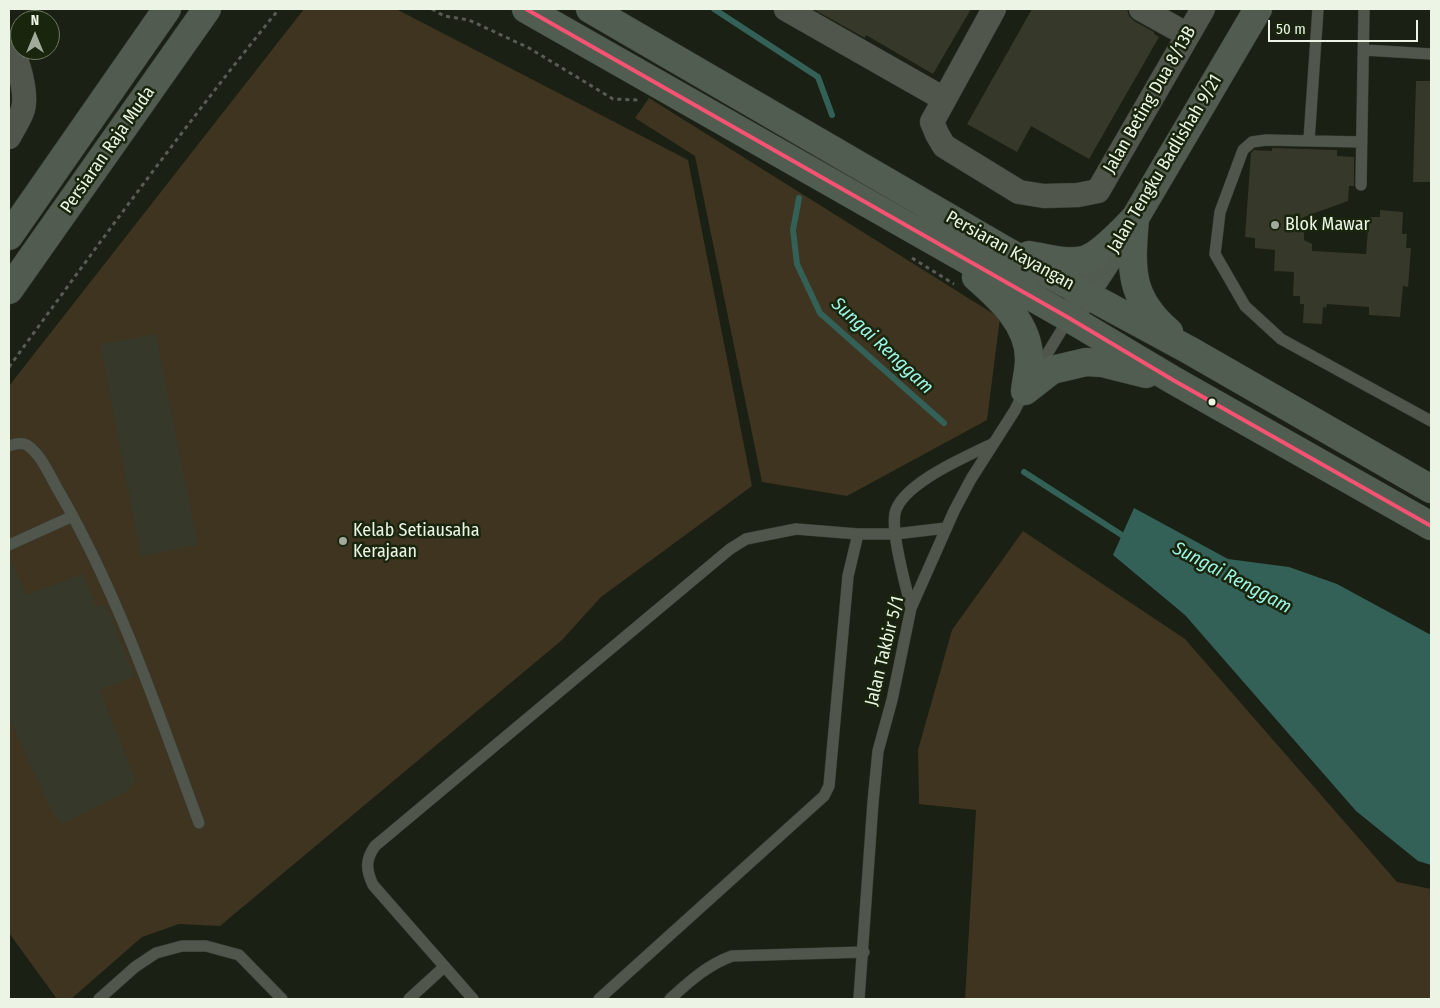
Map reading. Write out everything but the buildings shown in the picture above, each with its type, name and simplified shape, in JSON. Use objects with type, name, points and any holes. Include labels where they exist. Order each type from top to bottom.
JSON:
[{"type":"main road","name":"Persiaran Raja Muda","points":[[9,236],[167,9]]},
{"type":"main road","name":"Persiaran Raja Muda","points":[[9,290],[206,9]]},
{"type":"main road","name":"Persiaran Kayangan","points":[[526,9],[1431,526]]},
{"type":"main road","name":"Persiaran Kayangan","points":[[590,9],[1008,252],[1189,350],[1431,490]]},
{"type":"main road","name":"Jalan Tengku Badlishah 9/21","points":[[1069,318],[1135,218],[1258,9]]},
{"type":"main road","points":[[1008,252],[1062,261],[1084,260],[1105,247],[1135,218]]},
{"type":"main road","points":[[1135,218],[1132,267],[1138,292],[1158,323],[1189,350]]},
{"type":"main road","points":[[934,241],[1003,303],[1026,335],[1029,359],[1025,391]]},
{"type":"main road","points":[[1025,391],[1052,370],[1086,362],[1102,363],[1173,380]]},
{"type":"street","points":[[786,9],[944,98],[994,9]]},
{"type":"street","points":[[1141,9],[1188,35]]},
{"type":"street","name":"Jalan Beting Dua 8/13B","points":[[944,98],[932,122],[936,134],[944,146],[1019,192],[1044,196],[1078,195],[1098,191],[1203,9]]},
{"type":"street","points":[[9,42],[14,51],[25,100],[22,112],[9,137]]},
{"type":"lane","points":[[1309,140],[1318,9]]},
{"type":"lane","points":[[1361,185],[1364,9]]},
{"type":"lane","points":[[1364,50],[1431,54]]},
{"type":"lane","points":[[1362,142],[1309,140],[1266,140],[1252,142],[1243,150],[1220,212],[1215,254],[1245,306],[1281,340],[1431,421]]},
{"type":"lane","name":"Jalan Takbir 5/1","points":[[859,999],[878,751],[892,700],[911,608],[946,528],[971,479],[995,443],[1069,318]]},
{"type":"lane","points":[[9,446],[15,443],[25,444],[38,456],[73,516],[131,641],[199,823]]},
{"type":"lane","points":[[911,608],[895,534],[895,512],[905,495],[921,482],[995,443]]},
{"type":"lane","points":[[9,545],[73,516]]},
{"type":"lane","points":[[473,999],[373,885],[367,873],[367,864],[369,854],[375,846],[730,549],[746,540],[796,529],[858,534],[895,534],[946,528]]},
{"type":"lane","points":[[600,999],[824,796],[829,786],[848,576],[858,534]]},
{"type":"lane","points":[[98,999],[142,962],[156,953],[182,946],[206,946],[239,955],[282,999]]},
{"type":"lane","points":[[670,999],[688,982],[716,962],[732,956],[864,952]]},
{"type":"lane","points":[[409,999],[444,967]]},
{"type":"path","points":[[9,367],[106,233],[221,81],[279,9]]},
{"type":"path","points":[[432,9],[444,16],[469,20],[529,48],[613,99],[640,100]]},
{"type":"path","points":[[912,258],[962,289]]},
{"type":"shaded area","name":"Kelab Setiausaha Kerajaan","points":[[304,9],[396,9],[688,160],[752,486],[601,597],[562,640],[220,926],[179,924],[142,937],[71,999],[57,999],[9,933],[9,386]]},
{"type":"shaded area","points":[[649,98],[1000,318],[987,420],[847,496],[762,482],[695,156],[635,118]]},
{"type":"shaded area","points":[[1023,531],[1185,639],[1397,882],[1431,889],[1431,999],[965,999],[976,810],[919,804],[918,750],[952,630]]},
{"type":"water","points":[[1134,508],[1228,559],[1289,567],[1337,584],[1431,635],[1431,865],[1418,861],[1356,811],[1185,615],[1113,555]]},
{"type":"waterway","name":"Sungai Renggam","points":[[714,9],[818,77],[832,115]]},
{"type":"waterway","name":"Sungai Renggam","points":[[799,198],[793,230],[797,264],[820,313],[944,423]]},
{"type":"waterway","name":"Sungai Renggam","points":[[1024,472],[1128,539]]},
{"type":"transit line","points":[[526,9],[1431,526]]},
{"type":"place","name":"Blok Mawar","points":[[1275,225]]},
{"type":"place","name":"Kelab Setiausaha Kerajaan","points":[[343,541]]}]
